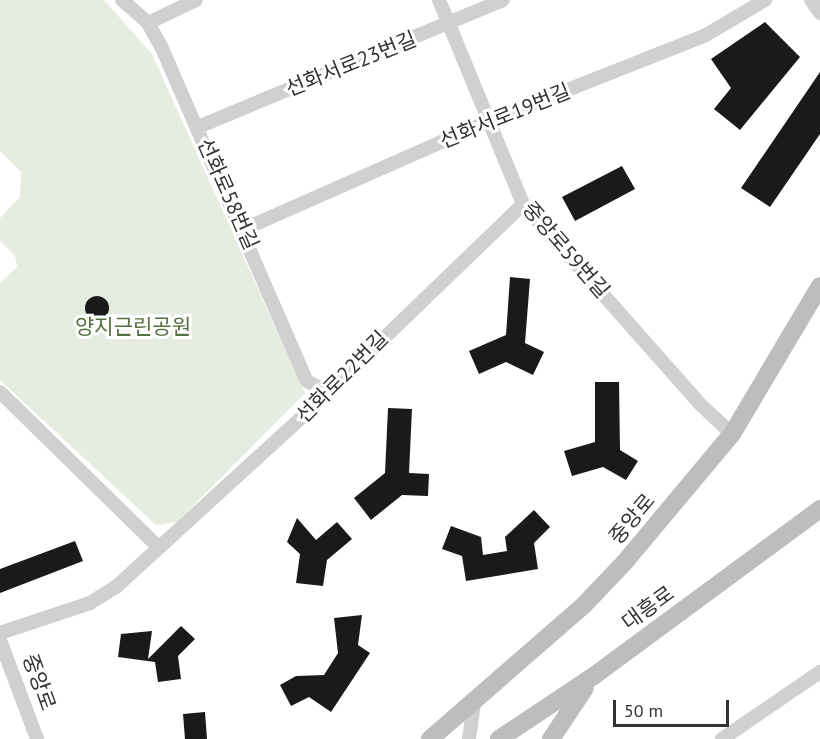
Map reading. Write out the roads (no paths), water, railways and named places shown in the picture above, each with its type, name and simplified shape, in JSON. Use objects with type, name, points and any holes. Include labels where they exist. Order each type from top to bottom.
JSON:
[{"type":"main road","name":"중앙로","points":[[430,739],[474,704],[584,606],[732,434],[820,286]]},
{"type":"main road","name":"대흥로","points":[[499,739],[595,675],[820,509]]},
{"type":"main road","points":[[550,739],[595,675]]},
{"type":"street","name":"선화로58번길","points":[[122,0],[148,23],[244,229],[306,381],[325,391]]},
{"type":"street","points":[[148,23],[196,0]]},
{"type":"street","name":"중앙로59번길","points":[[439,0],[523,204],[701,405],[732,434]]},
{"type":"street","name":"선화서로23번길","points":[[198,127],[503,0]]},
{"type":"street","name":"선화서로19번길","points":[[244,229],[489,121],[706,35],[765,0]]},
{"type":"street","points":[[811,0],[820,13]]},
{"type":"street","name":"선화로22번길","points":[[0,633],[90,603],[117,586],[523,204]]},
{"type":"street","points":[[0,392],[157,546]]},
{"type":"street","name":"중앙로","points":[[0,640],[37,739]]},
{"type":"street","points":[[722,739],[820,672]]},
{"type":"street","points":[[469,739],[474,704]]},
{"type":"park label","name":"양지근린공원","points":[[133,327]]}]
